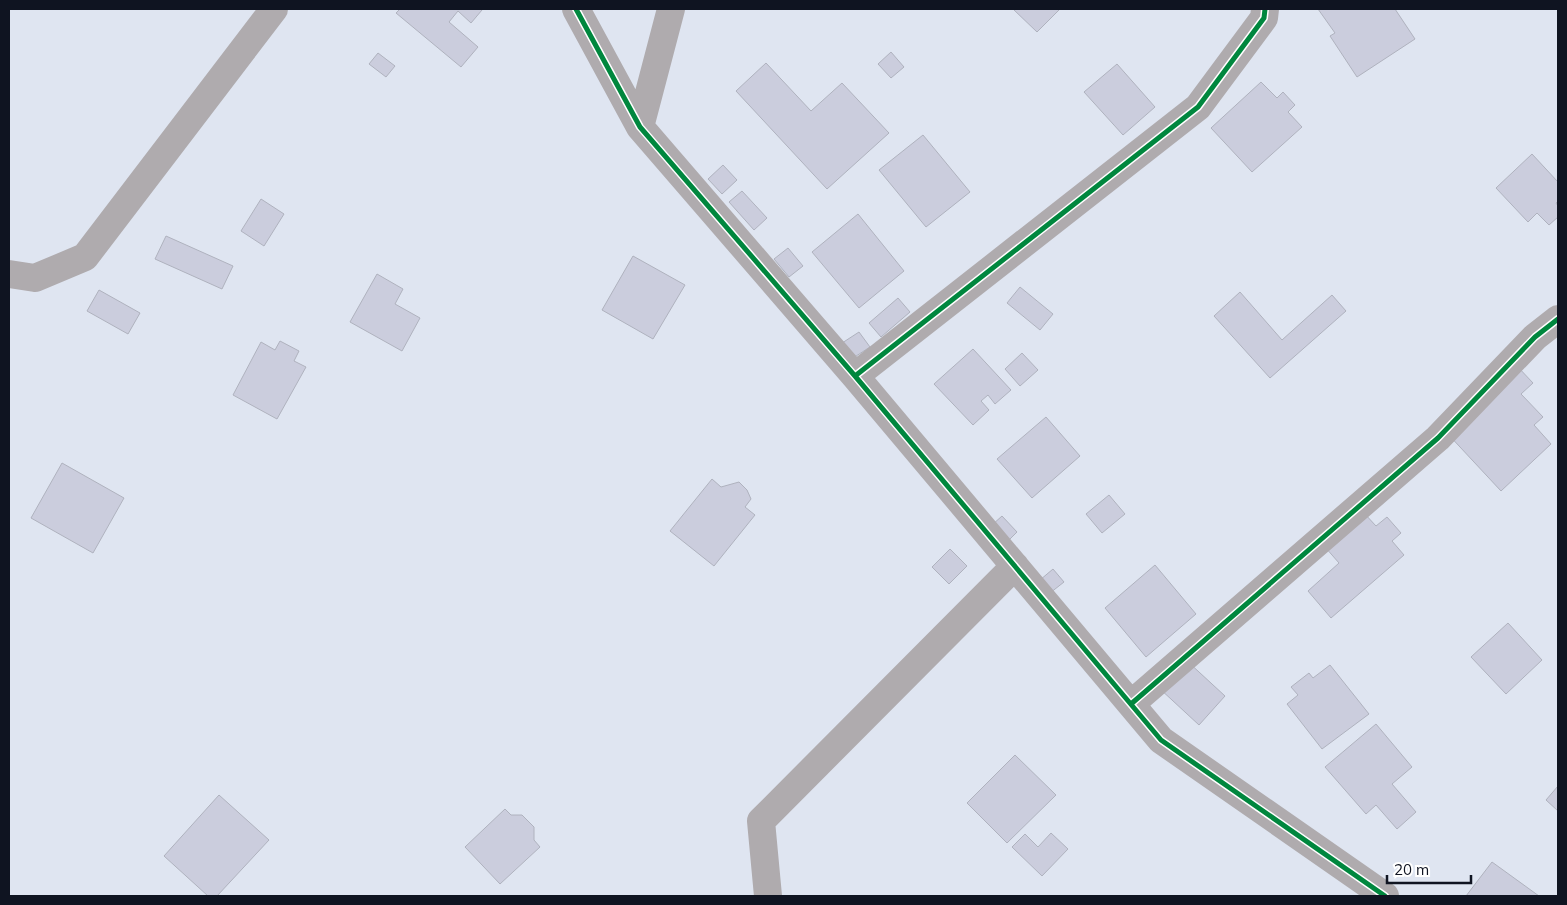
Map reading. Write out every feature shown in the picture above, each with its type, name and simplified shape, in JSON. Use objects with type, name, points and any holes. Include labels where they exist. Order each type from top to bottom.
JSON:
[{"type":"street","points":[[9,274],[35,278],[85,257],[274,9]]},
{"type":"street","points":[[576,9],[640,127],[856,376],[1161,740],[1385,896]]},
{"type":"street","points":[[640,127],[671,9]]},
{"type":"street","points":[[856,376],[1198,107],[1264,18],[1265,9]]},
{"type":"street","points":[[1131,704],[1438,438],[1535,337],[1558,318]]},
{"type":"street","points":[[768,896],[761,821],[1015,566]]},
{"type":"building","points":[[400,9],[480,9],[482,10],[471,23],[458,11],[449,22],[478,47],[461,67],[396,13]]},
{"type":"building","points":[[1013,9],[1060,9],[1037,32]]},
{"type":"building","points":[[1318,9],[1395,9],[1415,39],[1357,77],[1330,36],[1335,33]]},
{"type":"building","points":[[891,52],[904,67],[891,78],[878,64]]},
{"type":"building","points":[[378,53],[395,66],[386,77],[369,64]]},
{"type":"building","points":[[766,63],[811,111],[842,83],[889,133],[827,189],[736,91]]},
{"type":"building","points":[[1117,64],[1155,107],[1123,135],[1084,92]]},
{"type":"building","points":[[1261,82],[1277,98],[1283,92],[1295,105],[1288,112],[1302,127],[1252,172],[1211,128]]},
{"type":"building","points":[[923,135],[970,192],[926,227],[879,170]]},
{"type":"building","points":[[1532,154],[1558,182],[1558,201],[1556,203],[1558,206],[1558,217],[1549,225],[1537,213],[1528,222],[1496,188]]},
{"type":"building","points":[[723,165],[737,180],[722,194],[708,179]]},
{"type":"building","points":[[742,191],[767,218],[754,230],[729,202]]},
{"type":"building","points":[[261,199],[284,214],[264,246],[241,231]]},
{"type":"building","points":[[858,214],[904,271],[859,308],[812,252]]},
{"type":"building","points":[[166,236],[233,266],[222,289],[155,259]]},
{"type":"building","points":[[788,248],[803,266],[789,277],[774,259]]},
{"type":"building","points":[[633,256],[685,285],[653,339],[602,310]]},
{"type":"building","points":[[377,274],[403,289],[395,304],[420,318],[402,351],[350,322]]},
{"type":"building","points":[[1020,287],[1053,314],[1040,330],[1007,303]]},
{"type":"building","points":[[99,290],[140,313],[128,334],[87,311]]},
{"type":"building","points":[[1240,292],[1282,340],[1332,295],[1346,311],[1270,378],[1214,316]]},
{"type":"building","points":[[898,298],[910,312],[881,337],[869,323]]},
{"type":"building","points":[[859,332],[870,347],[850,360],[839,345]]},
{"type":"building","points":[[280,341],[299,351],[294,361],[306,367],[277,419],[233,395],[261,342],[275,350]]},
{"type":"building","points":[[973,349],[1011,390],[995,404],[988,395],[981,401],[989,410],[973,425],[934,384]]},
{"type":"building","points":[[1022,353],[1038,370],[1020,386],[1005,369]]},
{"type":"building","points":[[1517,366],[1533,383],[1521,394],[1543,417],[1534,425],[1551,444],[1501,491],[1446,432]]},
{"type":"building","points":[[1046,417],[1080,456],[1032,498],[997,459]]},
{"type":"building","points":[[62,463],[124,498],[93,553],[31,518]]},
{"type":"building","points":[[712,479],[721,487],[739,482],[747,490],[751,499],[745,507],[755,515],[714,566],[670,531]]},
{"type":"building","points":[[1109,495],[1125,514],[1102,533],[1086,514]]},
{"type":"building","points":[[1364,513],[1376,526],[1387,517],[1401,533],[1392,541],[1404,555],[1331,618],[1308,591],[1339,563],[1325,547]]},
{"type":"building","points":[[1002,516],[1017,532],[1008,541],[992,525]]},
{"type":"building","points":[[950,549],[967,566],[949,584],[932,567]]},
{"type":"building","points":[[1155,565],[1196,614],[1146,657],[1105,608]]},
{"type":"building","points":[[1053,569],[1064,582],[1050,593],[1040,580]]},
{"type":"building","points":[[1508,623],[1542,660],[1506,694],[1471,657]]},
{"type":"building","points":[[1186,660],[1225,696],[1199,725],[1159,688]]},
{"type":"building","points":[[1330,665],[1369,714],[1322,749],[1287,704],[1298,695],[1291,687],[1309,673],[1313,678]]},
{"type":"building","points":[[1376,724],[1412,767],[1392,784],[1416,812],[1397,829],[1376,805],[1366,814],[1325,767]]},
{"type":"building","points":[[1015,755],[1056,795],[1007,843],[967,803]]},
{"type":"building","points":[[1558,786],[1558,811],[1546,800]]},
{"type":"building","points":[[219,795],[269,840],[217,896],[208,896],[164,856]]},
{"type":"building","points":[[505,809],[511,815],[522,815],[534,827],[534,840],[540,847],[500,884],[465,847]]},
{"type":"building","points":[[1051,833],[1068,849],[1042,876],[1012,847],[1025,834],[1038,847]]},
{"type":"building","points":[[1492,862],[1539,896],[1466,896]]},
{"type":"cycle path","points":[[576,9],[640,127],[855,376],[1161,740],[1385,896]]},
{"type":"cycle path","points":[[855,376],[1198,107],[1264,18],[1265,9]]},
{"type":"cycle path","points":[[1131,704],[1438,438],[1535,337],[1558,319]]}]
